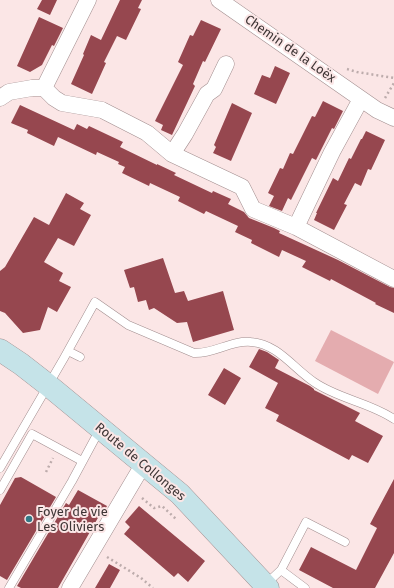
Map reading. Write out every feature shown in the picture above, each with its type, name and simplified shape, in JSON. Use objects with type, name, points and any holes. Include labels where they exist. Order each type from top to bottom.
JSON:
[{"type":"street","points":[[44,88],[88,0]]},
{"type":"street","name":"Chemin de la Loëx","points":[[219,0],[377,110],[394,118]]},
{"type":"street","points":[[172,154],[207,94],[214,89],[226,64]]},
{"type":"street","points":[[0,98],[9,92],[32,88],[44,88],[54,98],[62,103],[102,110],[147,133],[172,154],[242,187],[253,209],[296,228],[394,279]]},
{"type":"street","points":[[296,228],[332,152],[361,99]]},
{"type":"street","name":"Route de Collonges","points":[[0,350],[48,385],[144,463],[194,507],[271,581]]},
{"type":"street","points":[[70,588],[144,463]]},
{"type":"lane","points":[[0,468],[95,302],[128,325],[194,353],[204,354],[229,344],[241,342],[251,342],[268,346],[282,355],[301,373],[325,389],[378,409],[394,419]]},
{"type":"lane","points":[[68,351],[80,357]]},
{"type":"lane","points":[[9,588],[100,428]]},
{"type":"lane","points":[[0,490],[32,434],[82,461]]},
{"type":"lane","points":[[305,588],[271,581],[306,522],[345,542]]},
{"type":"path","points":[[343,67],[357,72],[394,78]]},
{"type":"path","points":[[46,472],[58,448]]},
{"type":"path","points":[[130,486],[154,508],[162,506],[178,521]]},
{"type":"path","points":[[93,548],[141,578],[153,588]]},
{"type":"shaded area","points":[[331,330],[394,362],[378,394],[315,361]]},
{"type":"building","points":[[42,0],[57,0],[50,15],[37,9]]},
{"type":"building","points":[[120,0],[142,0],[138,8],[141,9],[126,40],[117,36],[104,62],[106,63],[92,94],[71,84],[91,35],[101,40]]},
{"type":"building","points":[[39,17],[63,28],[42,65],[30,72],[17,66]]},
{"type":"building","points":[[201,20],[221,29],[205,62],[203,61],[193,84],[195,86],[172,135],[161,130],[163,125],[155,121],[183,65],[178,62],[190,35],[193,36]]},
{"type":"building","points":[[275,66],[290,73],[276,104],[254,94],[262,75],[270,78]]},
{"type":"building","points":[[323,101],[343,111],[334,129],[332,128],[316,160],[312,158],[291,200],[288,198],[282,211],[269,206],[274,196],[268,193],[280,168],[283,169],[290,153],[293,154],[312,116],[315,117]]},
{"type":"building","points":[[232,103],[252,113],[231,161],[213,153],[216,147],[214,145]]},
{"type":"building","points":[[20,105],[74,130],[77,124],[87,129],[89,126],[123,142],[120,147],[176,173],[174,175],[212,193],[213,191],[231,199],[228,204],[244,212],[249,218],[274,228],[280,231],[279,233],[394,288],[394,313],[331,279],[330,281],[302,267],[306,261],[282,250],[279,257],[251,243],[252,240],[235,232],[238,226],[206,211],[204,214],[178,201],[180,197],[150,183],[149,186],[122,173],[125,167],[118,164],[119,162],[97,152],[96,155],[58,137],[54,146],[27,133],[28,130],[11,123]]},
{"type":"building","points":[[366,131],[385,140],[371,170],[368,169],[361,186],[355,183],[344,204],[347,205],[334,230],[314,220],[316,213],[333,178],[338,181],[349,158],[351,159]]},
{"type":"building","points":[[66,193],[84,203],[80,209],[91,215],[74,246],[58,238],[44,262],[63,273],[59,281],[71,287],[57,312],[48,307],[40,330],[23,333],[5,313],[0,311],[0,271],[5,267],[34,217],[49,225]]},
{"type":"building","points":[[163,258],[175,293],[184,291],[188,301],[223,291],[234,330],[193,342],[187,322],[177,323],[154,308],[149,310],[146,300],[138,302],[134,287],[130,288],[124,270]]},
{"type":"building","points":[[259,349],[267,352],[279,360],[275,368],[360,413],[355,421],[383,436],[368,463],[352,455],[349,460],[276,421],[279,415],[265,408],[278,383],[249,367]]},
{"type":"building","points":[[224,368],[241,378],[225,405],[208,395]]},
{"type":"building","name":"Foyer de vie Les Oliviers","points":[[21,477],[56,497],[7,580],[0,576],[0,505],[15,478]]},
{"type":"building","points":[[394,479],[394,553],[375,588],[333,588],[299,570],[311,547],[356,570],[377,528],[370,524]]},
{"type":"building","points":[[78,490],[107,506],[101,517],[99,516],[58,588],[21,588],[17,586],[66,503],[69,505]]},
{"type":"building","points":[[139,506],[205,561],[188,582],[178,573],[174,577],[124,534],[130,527],[125,522]]},
{"type":"building","points":[[109,564],[120,570],[110,588],[95,588]]},
{"type":"place","name":"Foyer de vie Les Oliviers","points":[[29,519]]}]
